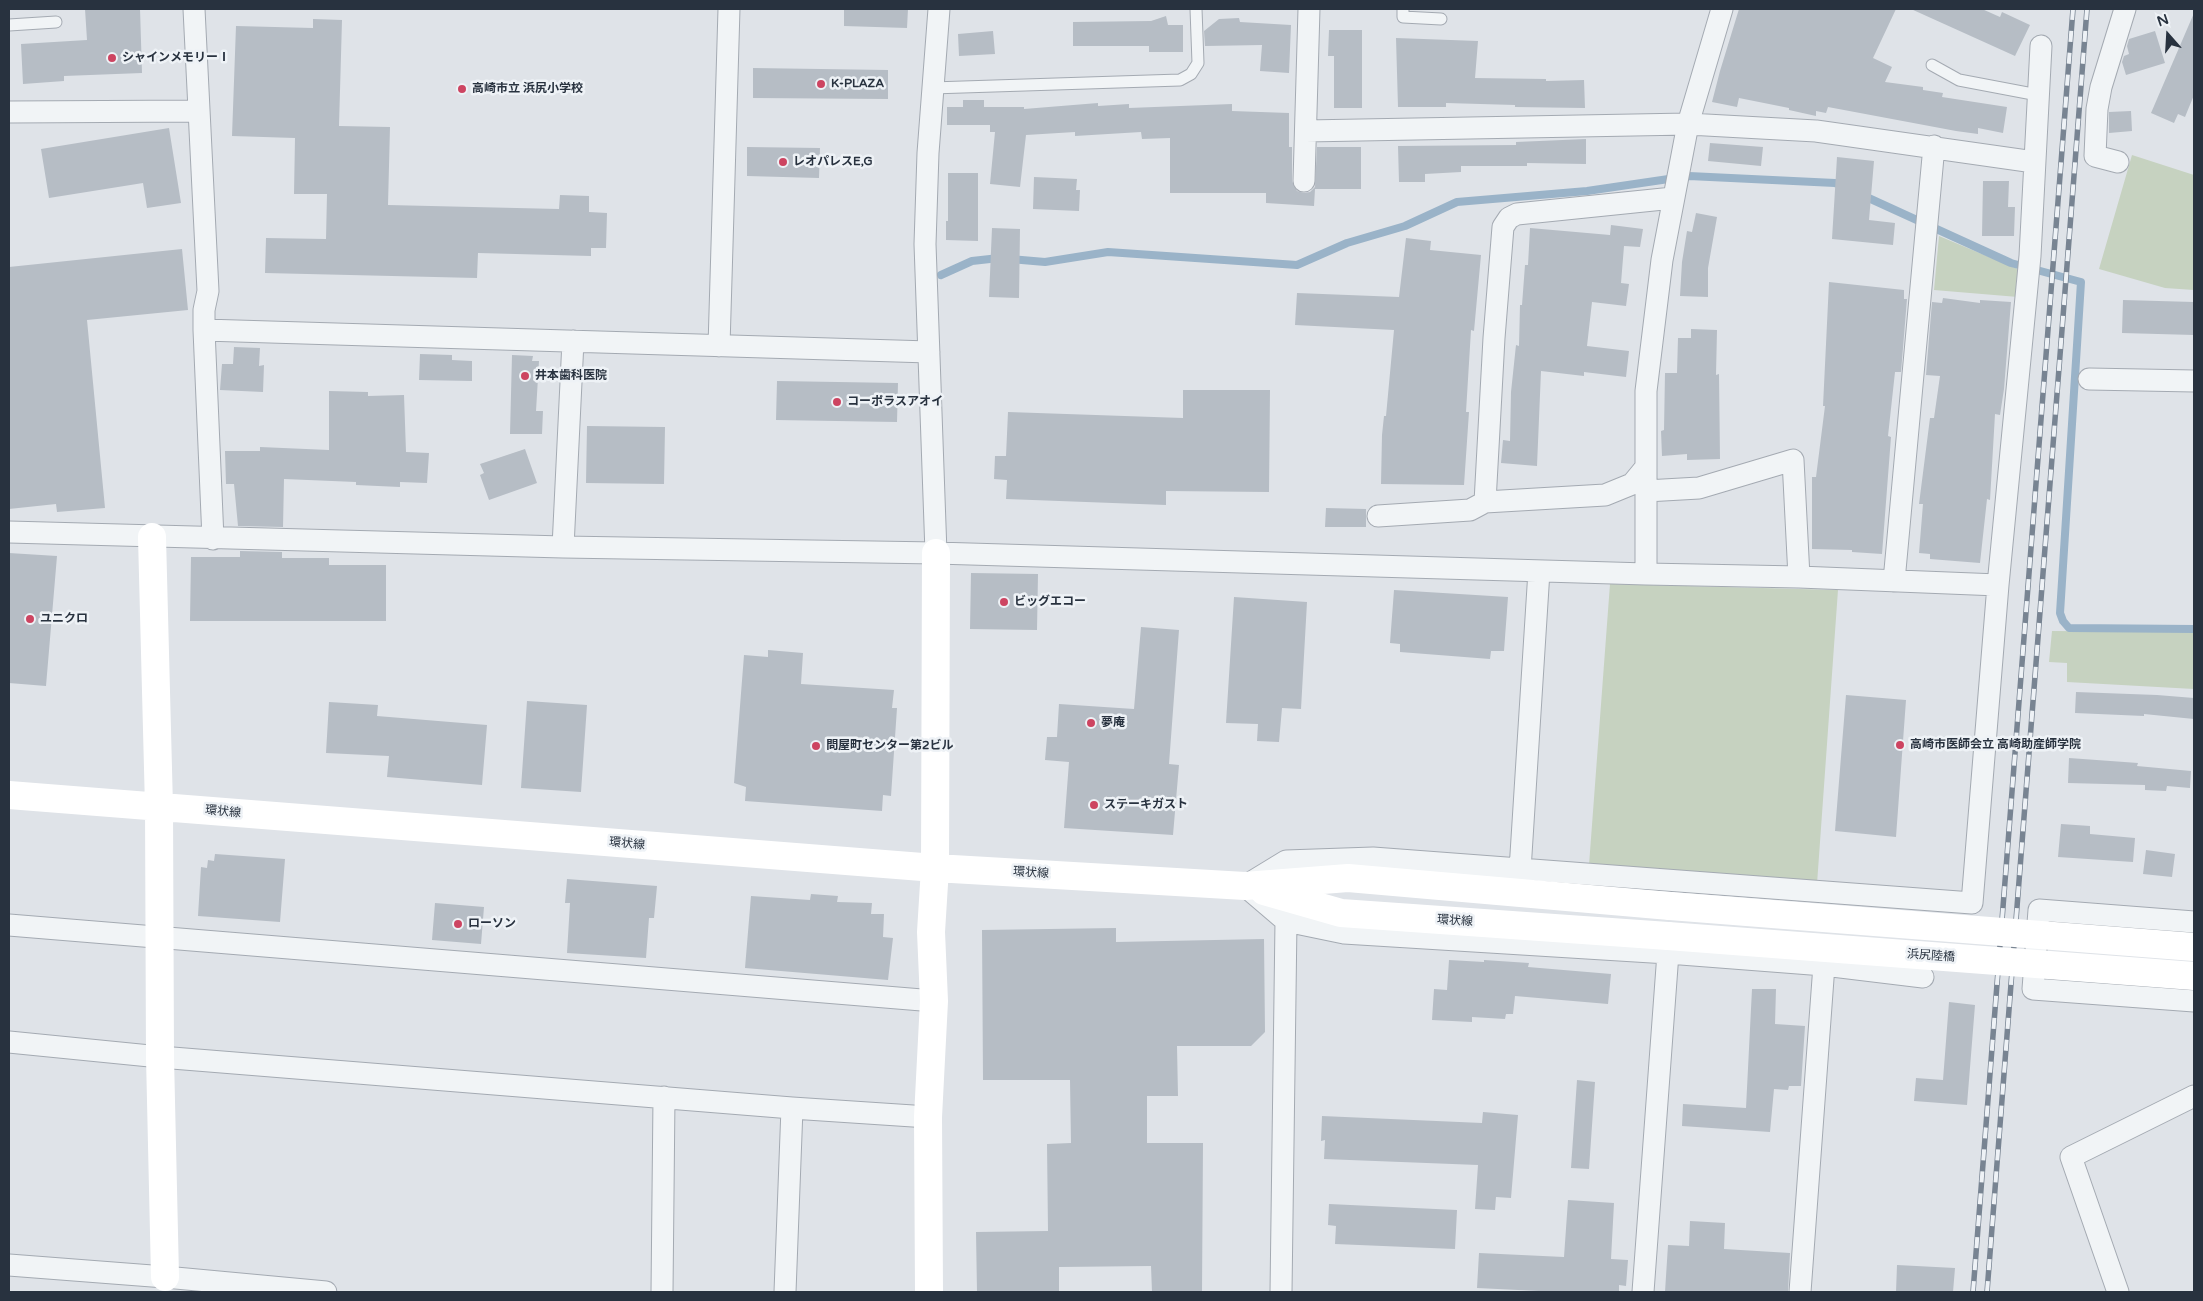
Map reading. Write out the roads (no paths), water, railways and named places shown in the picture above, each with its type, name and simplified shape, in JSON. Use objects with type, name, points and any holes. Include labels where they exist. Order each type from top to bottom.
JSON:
[{"type":"street","points":[[194,9],[208,291],[204,310],[204,330],[213,539]]},
{"type":"street","points":[[720,346],[729,9]]},
{"type":"street","points":[[929,1292],[928,1117],[934,1001],[931,932],[935,868],[936,553],[925,244],[928,153],[939,9]]},
{"type":"street","points":[[1304,181],[1310,9]]},
{"type":"street","points":[[1646,574],[1646,391],[1662,260],[1688,124],[1722,9]]},
{"type":"street","points":[[2118,162],[2095,156],[2097,108],[2101,87],[2125,9]]},
{"type":"street","points":[[1924,977],[1668,944],[1344,933],[1286,921],[1245,886],[1286,861],[1373,858],[1972,903],[1998,586],[2030,256],[2042,46]]},
{"type":"street","points":[[9,112],[199,110]]},
{"type":"street","points":[[1306,131],[1688,124],[1816,130],[2034,162]]},
{"type":"street","points":[[1894,581],[1934,146]]},
{"type":"street","points":[[1485,502],[1494,338],[1503,227],[1509,218],[1517,214],[1673,198]]},
{"type":"street","points":[[204,330],[929,352]]},
{"type":"street","points":[[563,547],[573,341]]},
{"type":"street","points":[[2089,379],[2194,381]]},
{"type":"street","points":[[1646,491],[1699,488],[1793,460],[1799,577]]},
{"type":"street","points":[[1378,516],[1470,510],[1485,502],[1605,495],[1632,484],[1646,467]]},
{"type":"street","points":[[9,532],[563,547],[936,553],[1799,577],[1998,586]]},
{"type":"street","points":[[152,537],[159,807],[160,1057],[165,1277]]},
{"type":"street","points":[[1520,870],[1539,571]]},
{"type":"street","name":"環状線","points":[[9,795],[935,868],[1245,886],[1348,878],[1670,906],[2193,930]]},
{"type":"street","name":"環状線","points":[[1245,886],[1341,913],[1668,944]]},
{"type":"street","points":[[2039,910],[2193,930],[2191,993],[2033,988],[2039,910]]},
{"type":"street","points":[[1281,1292],[1286,921]]},
{"type":"street","points":[[9,925],[934,1001]]},
{"type":"street","points":[[1643,1292],[1668,944]]},
{"type":"street","name":"浜尻陸橋","points":[[1668,944],[2191,993]]},
{"type":"street","points":[[1800,1292],[1824,965]]},
{"type":"street","points":[[9,1042],[160,1057],[792,1108],[928,1117]]},
{"type":"street","points":[[2118,1292],[2071,1157],[2194,1096]]},
{"type":"street","points":[[662,1292],[664,1097]]},
{"type":"street","points":[[785,1292],[792,1108]]},
{"type":"street","points":[[9,1265],[326,1292]]},
{"type":"lane","points":[[932,88],[1180,80],[1192,74],[1198,63],[1196,9]]},
{"type":"lane","points":[[1403,9],[1403,17],[1441,19]]},
{"type":"lane","points":[[9,25],[56,22]]},
{"type":"lane","points":[[1932,65],[1959,80],[2038,95]]},
{"type":"waterway","points":[[1010,259],[1045,262],[1108,252],[1297,265],[1347,243],[1405,226],[1457,202],[1587,191],[1689,176],[1835,183],[1845,187]]},
{"type":"waterway","points":[[1862,195],[2011,263],[2081,282],[2060,613],[2063,621],[2069,628],[2194,629]]},
{"type":"waterway","points":[[941,275],[972,261],[999,258]]},
{"type":"railway","points":[[1973,1292],[2073,9]]},
{"type":"railway","points":[[1987,1292],[2087,9]]},
{"type":"place","name":"シャインメモリーⅠ","points":[[112,58]]},
{"type":"place","name":"K-PLAZA","points":[[821,84]]},
{"type":"place","name":"高崎市立 浜尻小学校","points":[[462,89]]},
{"type":"place","name":"レオパレスE,G","points":[[783,162]]},
{"type":"place","name":"井本歯科医院","points":[[525,376]]},
{"type":"place","name":"コーポラスアオイ","points":[[837,402]]},
{"type":"place","name":"ビッグエコー","points":[[1004,602]]},
{"type":"place","name":"ユニクロ","points":[[30,619]]},
{"type":"place","name":"夢庵","points":[[1091,723]]},
{"type":"place","name":"高崎市医師会立 高崎助産師学院","points":[[1900,745]]},
{"type":"place","name":"問屋町センター第2ビル","points":[[816,746]]},
{"type":"place","name":"ステーキガスト","points":[[1094,805]]},
{"type":"place","name":"ローソン","points":[[458,924]]}]
